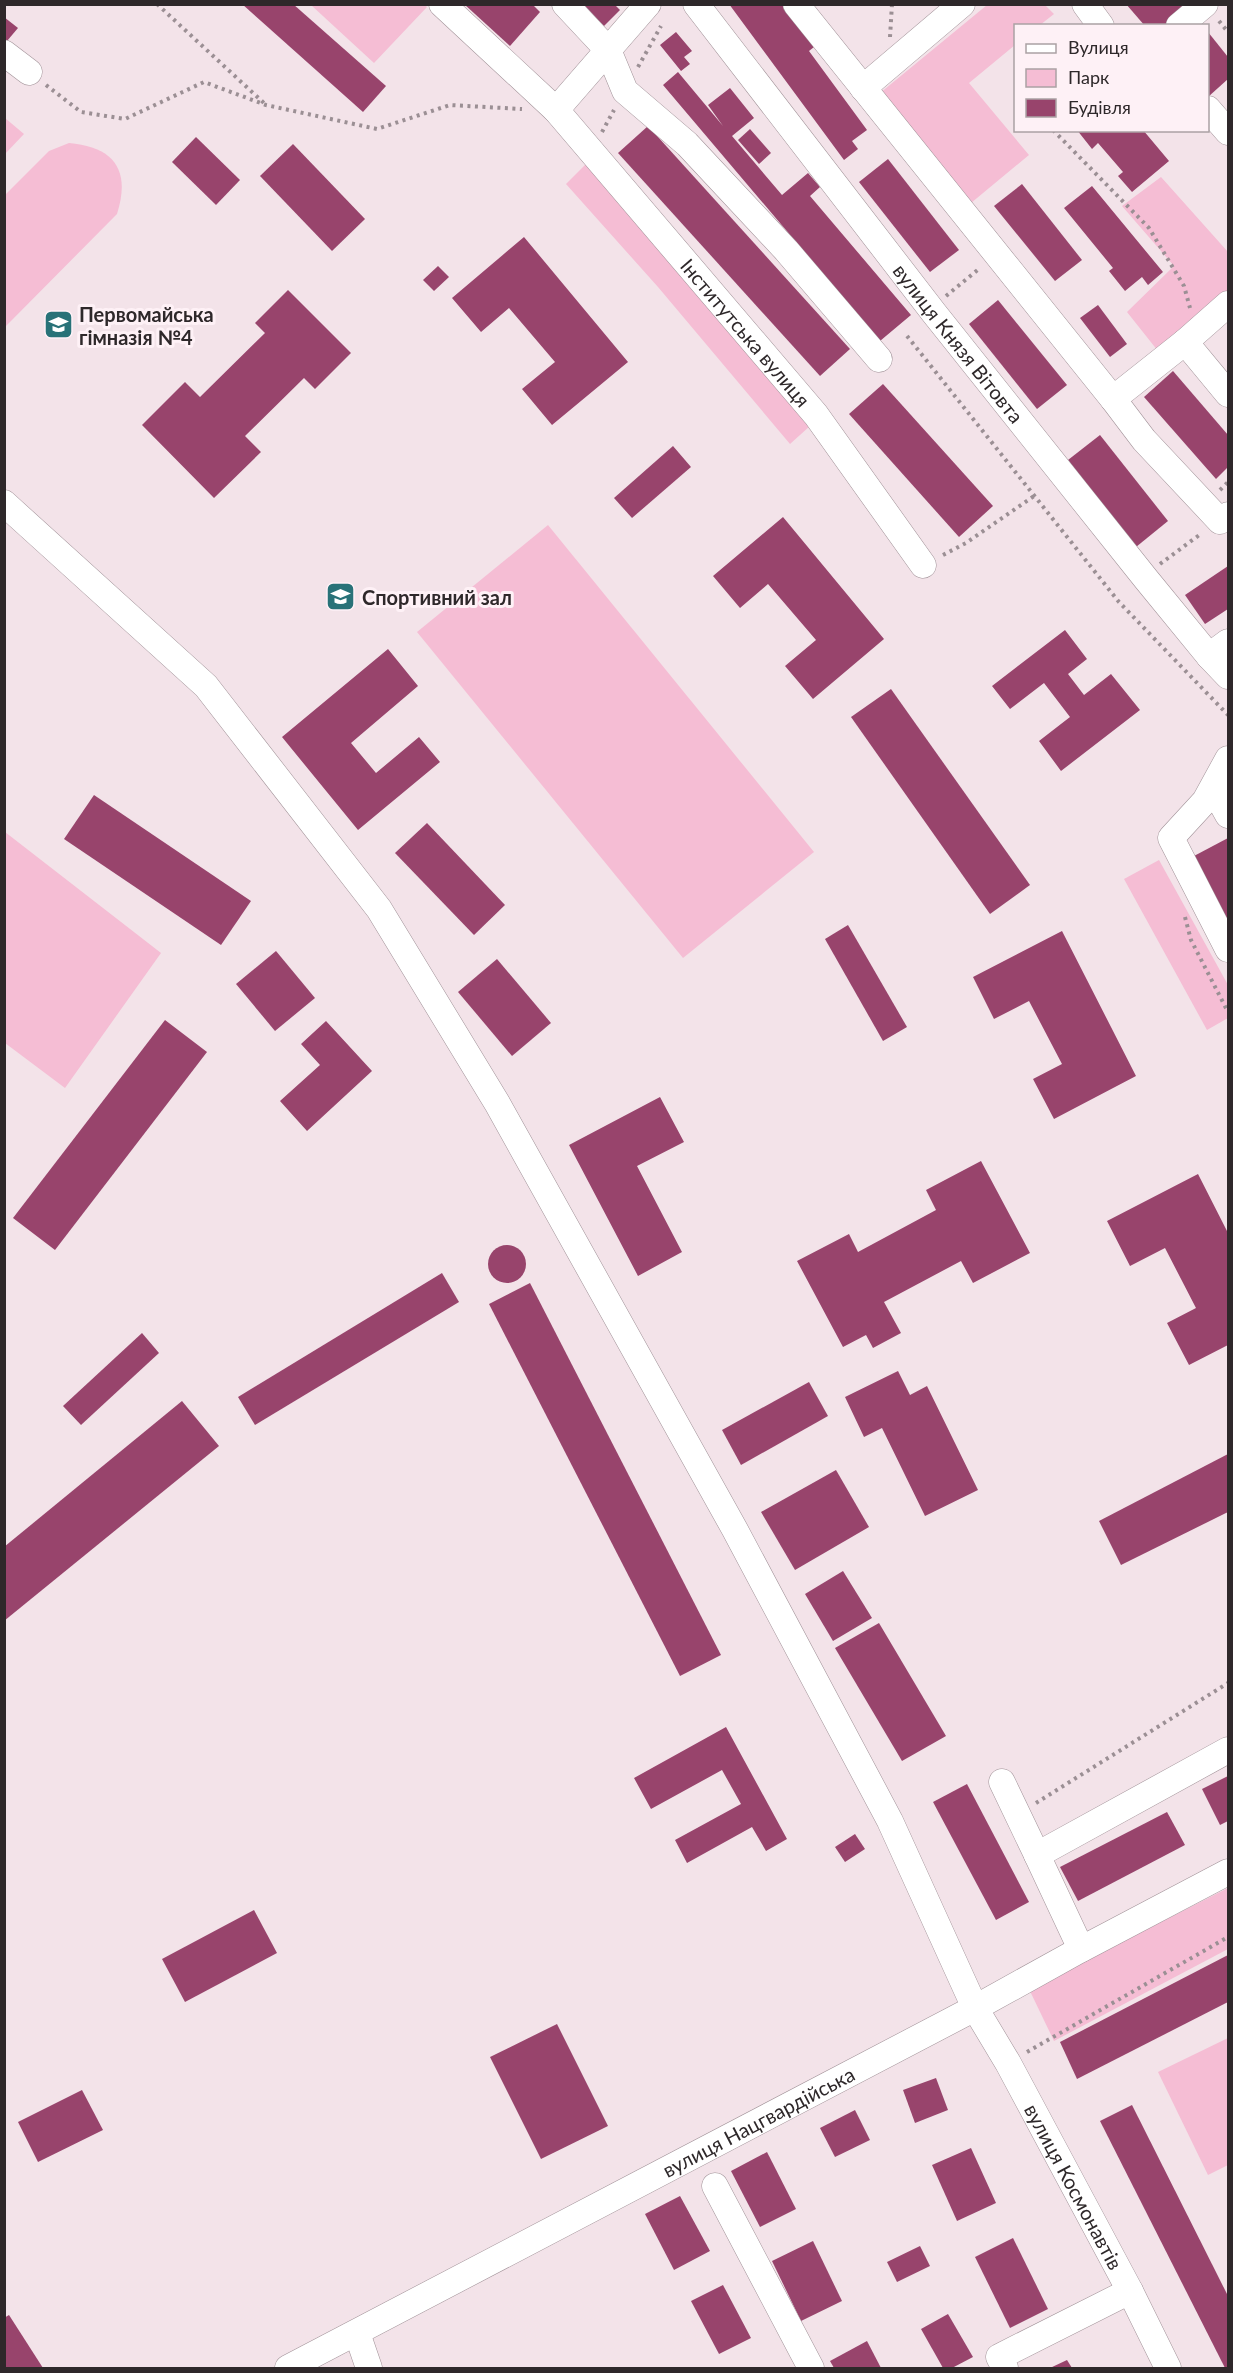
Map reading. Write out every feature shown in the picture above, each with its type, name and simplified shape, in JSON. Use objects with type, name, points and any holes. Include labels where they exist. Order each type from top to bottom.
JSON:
[{"type":"street","name":"Інститутська вулиця","points":[[442,4],[556,110],[816,415],[923,565]]},
{"type":"street","points":[[565,4],[608,50],[625,91],[687,144],[786,250],[879,358]]},
{"type":"street","points":[[556,110],[648,4]]},
{"type":"street","name":"вулиця Князя Вітовта","points":[[696,4],[934,313],[1143,576],[1219,649],[1228,676]]},
{"type":"street","points":[[796,4],[1144,440],[1224,518]]},
{"type":"street","points":[[863,88],[962,4]]},
{"type":"street","points":[[1085,4],[1100,24]]},
{"type":"street","points":[[1181,24],[1205,4]]},
{"type":"street","points":[[4,53],[29,72]]},
{"type":"street","points":[[1216,106],[1228,132]]},
{"type":"street","points":[[1113,399],[1191,337],[1228,304]]},
{"type":"street","points":[[1191,337],[1228,394]]},
{"type":"street","name":"вулиця Космонавтів","points":[[4,503],[206,686],[379,909],[497,1103],[734,1528],[890,1821],[975,2008],[1008,2063],[1130,2291],[1168,2368]]},
{"type":"street","points":[[1228,759],[1205,801],[1171,838],[1228,949]]},
{"type":"street","points":[[1213,788],[1228,814]]},
{"type":"street","points":[[1037,1855],[1228,1750]]},
{"type":"street","points":[[1002,1782],[1081,1950]]},
{"type":"street","name":"вулиця Нацгвардійська","points":[[297,2366],[1228,1872]]},
{"type":"street","points":[[715,2186],[811,2368]]},
{"type":"street","points":[[1005,2368],[999,2357],[1130,2291]]},
{"type":"street","points":[[357,2333],[369,2368]]},
{"type":"path","points":[[157,4],[266,105]]},
{"type":"path","points":[[29,72],[81,112],[125,119],[204,82],[266,105],[377,129],[450,105],[556,110]]},
{"type":"path","points":[[1055,132],[1149,228],[1184,286],[1191,337]]},
{"type":"path","points":[[943,298],[996,254]]},
{"type":"path","points":[[906,336],[1119,602],[1228,715]]},
{"type":"path","points":[[923,565],[966,543],[1034,496]]},
{"type":"path","points":[[1143,576],[1224,518]]},
{"type":"path","points":[[1018,1815],[1228,1683]]},
{"type":"path","points":[[1008,2063],[1228,1937]]},
{"type":"green space","points":[[311,5],[425,5],[427,7],[374,63]]},
{"type":"green space","points":[[987,5],[1045,5],[1054,14],[1041,24],[1014,24],[1014,46],[969,83],[1029,155],[965,208],[874,98]]},
{"type":"green space","points":[[5,118],[24,134],[5,154]]},
{"type":"green space","points":[[69,143],[85,145],[97,150],[115,163],[122,185],[117,214],[5,327],[5,195],[49,151]]},
{"type":"green space","points":[[588,162],[810,426],[790,444],[658,287],[566,184]]},
{"type":"green space","points":[[1161,177],[1228,252],[1228,291],[1158,351],[1127,312],[1174,266],[1122,206]]},
{"type":"green space","points":[[548,525],[814,852],[683,958],[417,632]]},
{"type":"green space","points":[[5,832],[161,953],[65,1088],[5,1043]]},
{"type":"green space","points":[[1159,860],[1228,985],[1228,1018],[1207,1030],[1124,879]]},
{"type":"green space","points":[[1228,1888],[1228,1949],[1054,2041],[1029,1989]]},
{"type":"green space","points":[[1228,2038],[1228,2165],[1208,2175],[1158,2072]]},
{"type":"building","points":[[242,4],[293,4],[386,86],[363,112]]},
{"type":"building","points":[[464,4],[532,4],[540,12],[510,46]]},
{"type":"building","points":[[583,4],[614,4],[620,10],[604,26]]},
{"type":"building","points":[[729,4],[783,4],[814,47],[809,51],[867,130],[852,141],[858,149],[844,160]]},
{"type":"building","points":[[1126,4],[1182,4],[1185,8],[1167,24],[1143,24]]},
{"type":"building","points":[[4,17],[18,28],[7,41],[4,38]]},
{"type":"building","points":[[676,32],[692,51],[684,57],[690,64],[681,71],[660,45]]},
{"type":"building","points":[[1209,33],[1228,57],[1228,79],[1209,96]]},
{"type":"building","points":[[678,72],[723,126],[708,105],[730,88],[754,118],[732,136],[782,195],[808,173],[820,187],[810,196],[911,315],[880,341],[663,85]]},
{"type":"building","points":[[648,126],[850,349],[820,376],[618,153]]},
{"type":"building","points":[[750,129],[771,153],[759,164],[738,140]]},
{"type":"building","points":[[1079,132],[1145,132],[1169,161],[1132,192],[1118,176],[1123,172],[1098,143],[1092,149]]},
{"type":"building","points":[[196,137],[240,180],[216,205],[172,162]]},
{"type":"building","points":[[293,144],[365,219],[332,251],[260,176]]},
{"type":"building","points":[[888,159],[959,250],[930,272],[859,182]]},
{"type":"building","points":[[1022,184],[1082,260],[1055,281],[994,206]]},
{"type":"building","points":[[1092,186],[1163,272],[1148,285],[1142,277],[1125,291],[1109,271],[1113,268],[1064,208]]},
{"type":"building","points":[[524,237],[628,362],[552,425],[522,389],[555,362],[509,308],[481,332],[452,298]]},
{"type":"building","points":[[438,266],[449,277],[434,291],[423,280]]},
{"type":"building","points":[[288,290],[351,353],[315,389],[304,378],[245,436],[261,452],[214,498],[142,425],[185,382],[200,397],[265,333],[255,323]]},
{"type":"building","points":[[998,300],[1067,385],[1037,409],[969,324]]},
{"type":"building","points":[[1098,305],[1127,344],[1110,357],[1080,318]]},
{"type":"building","points":[[1173,371],[1228,435],[1228,467],[1216,479],[1144,397]]},
{"type":"building","points":[[883,384],[993,506],[959,537],[849,414]]},
{"type":"building","points":[[1100,435],[1168,521],[1136,547],[1068,460]]},
{"type":"building","points":[[673,446],[691,467],[632,518],[614,498]]},
{"type":"building","points":[[783,517],[884,639],[813,699],[785,666],[816,640],[768,584],[740,608],[713,576]]},
{"type":"building","points":[[1228,566],[1228,609],[1205,624],[1185,595]]},
{"type":"building","points":[[1065,630],[1087,659],[1068,674],[1084,695],[1111,674],[1140,710],[1061,771],[1039,741],[1070,717],[1044,683],[1010,709],[992,686]]},
{"type":"building","points":[[388,649],[418,686],[351,743],[376,773],[419,737],[440,762],[358,830],[282,737]]},
{"type":"building","points":[[891,689],[1030,885],[990,914],[851,717]]},
{"type":"building","points":[[94,795],[251,901],[221,945],[64,839]]},
{"type":"building","points":[[427,823],[505,905],[474,935],[395,853]]},
{"type":"building","points":[[1228,838],[1228,921],[1194,856]]},
{"type":"building","points":[[848,925],[907,1027],[883,1041],[825,939]]},
{"type":"building","points":[[1062,931],[1136,1076],[1054,1119],[1033,1079],[1062,1064],[1029,1001],[994,1019],[973,977]]},
{"type":"building","points":[[276,951],[315,998],[275,1031],[236,984]]},
{"type":"building","points":[[497,959],[551,1023],[512,1056],[458,992]]},
{"type":"building","points":[[165,1020],[207,1052],[55,1250],[13,1218]]},
{"type":"building","points":[[326,1021],[372,1071],[307,1131],[280,1101],[320,1065],[301,1044]]},
{"type":"building","points":[[660,1097],[684,1142],[637,1166],[682,1252],[638,1276],[569,1145]]},
{"type":"building","points":[[981,1161],[1030,1253],[973,1283],[961,1261],[884,1302],[901,1333],[873,1348],[866,1335],[843,1347],[797,1261],[849,1234],[858,1252],[936,1210],[926,1190]]},
{"type":"building","points":[[1198,1174],[1228,1233],[1228,1345],[1189,1365],[1167,1323],[1196,1308],[1165,1248],[1130,1266],[1107,1221]]},
{"type":"building","points":[[507,1245],[514,1246],[520,1251],[525,1257],[525,1271],[520,1277],[514,1282],[507,1283],[500,1282],[494,1277],[489,1271],[488,1264],[489,1257],[494,1251],[500,1246]]},
{"type":"building","points":[[442,1273],[459,1302],[255,1425],[238,1397]]},
{"type":"building","points":[[530,1283],[721,1655],[680,1676],[489,1304]]},
{"type":"building","points":[[142,1333],[159,1353],[81,1425],[63,1406]]},
{"type":"building","points":[[898,1371],[910,1395],[927,1386],[978,1490],[925,1516],[882,1428],[864,1437],[845,1397]]},
{"type":"building","points":[[809,1382],[828,1416],[741,1465],[722,1430]]},
{"type":"building","points":[[182,1401],[219,1446],[4,1621],[4,1547]]},
{"type":"building","points":[[1228,1454],[1228,1512],[1121,1565],[1099,1521]]},
{"type":"building","points":[[836,1470],[869,1527],[795,1570],[761,1512]]},
{"type":"building","points":[[843,1571],[872,1618],[833,1641],[805,1594]]},
{"type":"building","points":[[879,1623],[946,1736],[902,1761],[835,1648]]},
{"type":"building","points":[[726,1727],[787,1839],[766,1851],[752,1827],[687,1863],[675,1840],[741,1804],[722,1770],[651,1809],[634,1778]]},
{"type":"building","points":[[1228,1776],[1228,1821],[1220,1825],[1202,1789]]},
{"type":"building","points":[[967,1784],[1029,1902],[996,1920],[933,1802]]},
{"type":"building","points":[[1167,1812],[1185,1845],[1078,1901],[1060,1867]]},
{"type":"building","points":[[855,1834],[865,1849],[845,1862],[835,1847]]},
{"type":"building","points":[[254,1910],[277,1953],[185,2002],[162,1959]]},
{"type":"building","points":[[1228,1955],[1228,2002],[1077,2079],[1060,2042]]},
{"type":"building","points":[[557,2024],[608,2126],[541,2159],[490,2057]]},
{"type":"building","points":[[936,2078],[948,2110],[915,2123],[903,2090]]},
{"type":"building","points":[[82,2090],[103,2130],[38,2162],[18,2122]]},
{"type":"building","points":[[1132,2105],[1228,2296],[1228,2368],[1225,2368],[1100,2121]]},
{"type":"building","points":[[855,2110],[870,2140],[835,2157],[820,2128]]},
{"type":"building","points":[[971,2148],[996,2203],[957,2221],[932,2165]]},
{"type":"building","points":[[767,2152],[796,2209],[760,2227],[731,2171]]},
{"type":"building","points":[[680,2196],[710,2251],[674,2270],[645,2214]]},
{"type":"building","points":[[1013,2238],[1048,2309],[1010,2328],[975,2257]]},
{"type":"building","points":[[813,2241],[842,2301],[801,2321],[772,2261]]},
{"type":"building","points":[[920,2246],[930,2266],[897,2282],[887,2262]]},
{"type":"building","points":[[723,2285],[751,2338],[719,2354],[691,2301]]},
{"type":"building","points":[[948,2314],[973,2357],[952,2368],[943,2368],[921,2329]]},
{"type":"building","points":[[9,2315],[43,2368],[4,2368],[4,2318]]},
{"type":"building","points":[[867,2341],[881,2368],[834,2368],[830,2361]]},
{"type":"building","points":[[1067,2360],[1072,2368],[1050,2368]]},
{"type":"place","name":"Первомайська гімназія №4","points":[[58,325]]},
{"type":"place","name":"Спортивний зал","points":[[341,597]]}]
